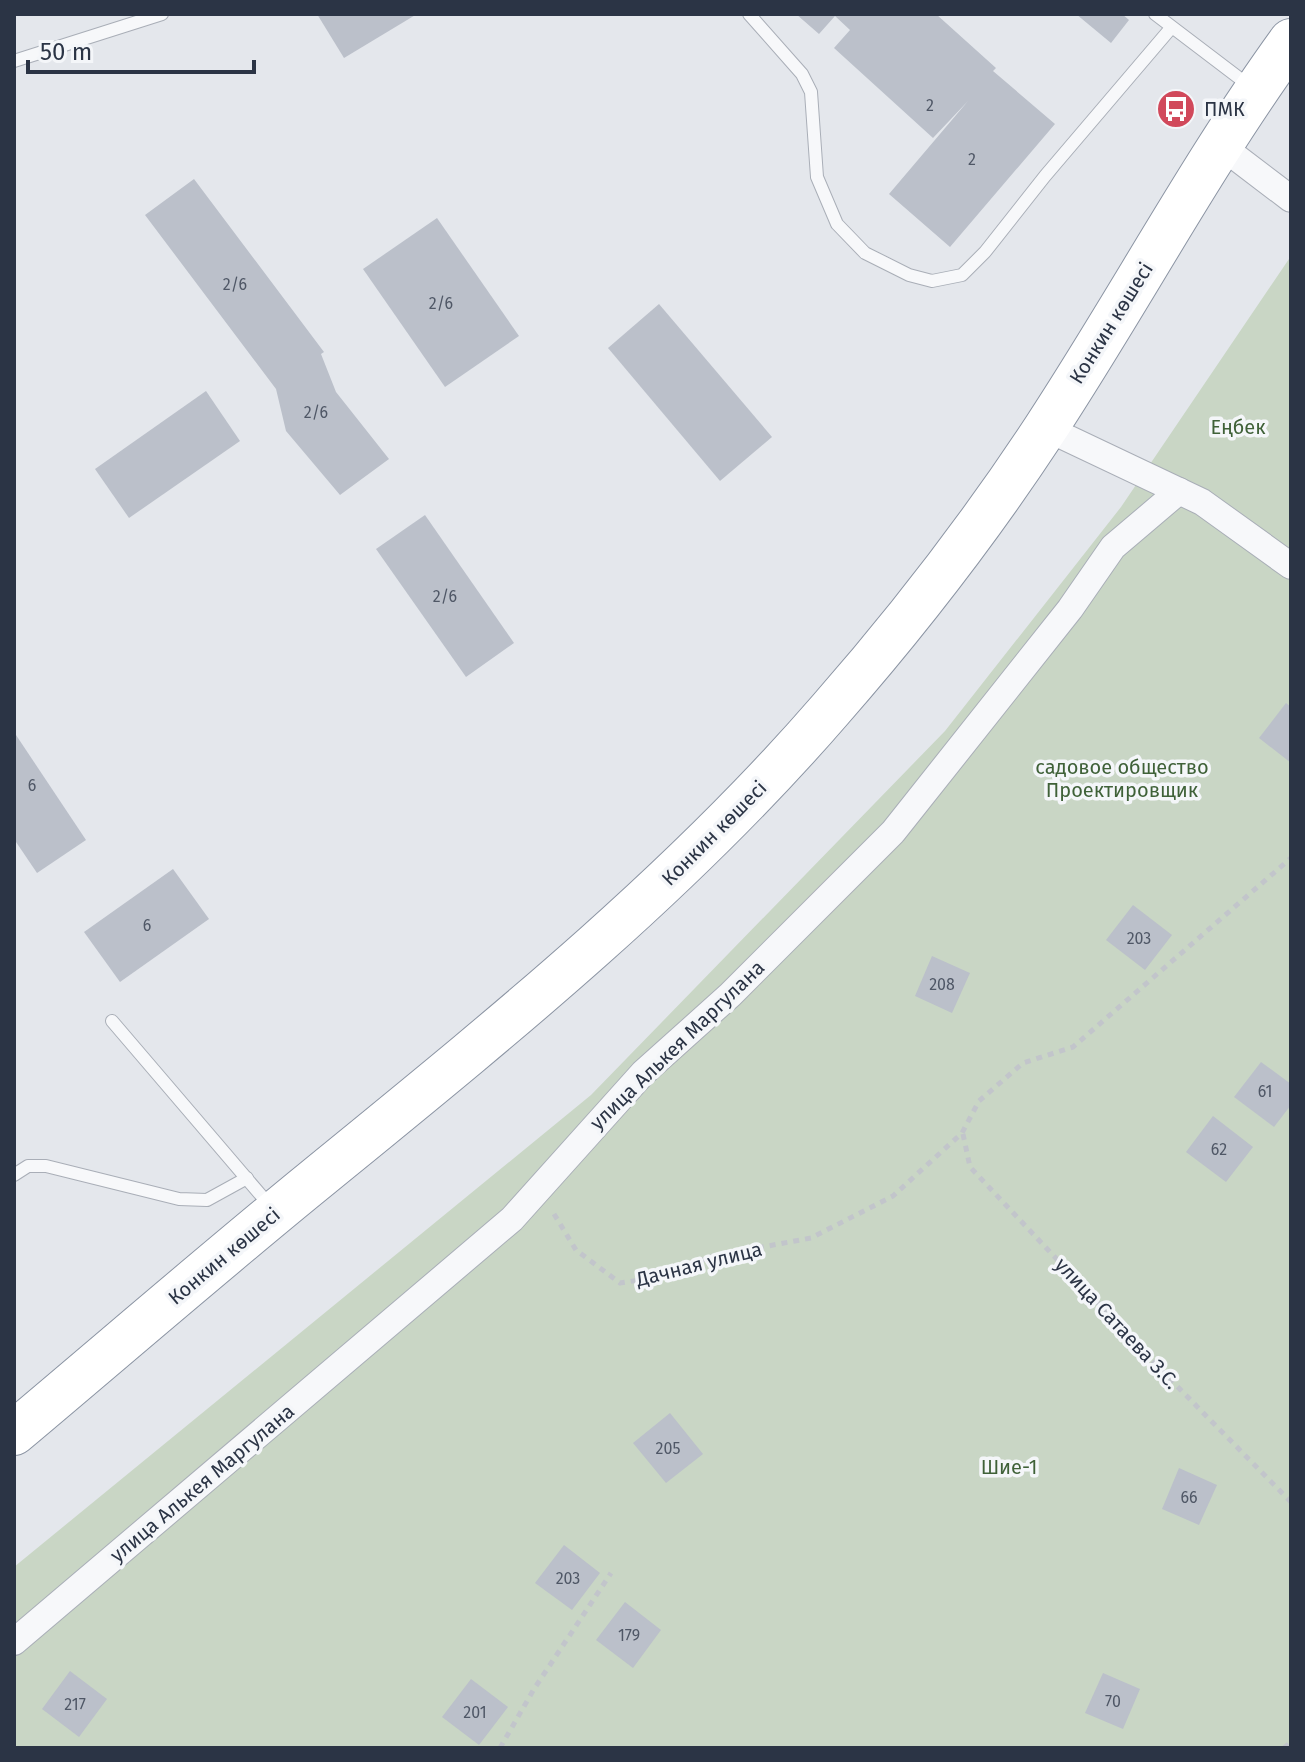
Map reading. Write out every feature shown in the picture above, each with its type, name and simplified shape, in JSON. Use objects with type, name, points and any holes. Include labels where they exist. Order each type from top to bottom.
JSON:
[{"type":"highway","name":"Конкин көшесі","points":[[14,1433],[547,989],[739,809],[828,713],[934,586],[1046,428],[1220,145],[1291,41]]},
{"type":"street","points":[[1220,145],[1291,199]]},
{"type":"street","points":[[1046,428],[1202,502],[1291,566]]},
{"type":"street","name":"улица Алькея Маргулана","points":[[14,1642],[356,1354],[463,1257],[512,1219],[643,1073],[730,995],[893,832],[1070,609],[1113,547],[1179,491]]},
{"type":"lane","points":[[14,61],[162,14]]},
{"type":"lane","points":[[749,14],[802,74],[811,92],[817,177],[837,224],[865,253],[909,275],[932,281],[962,275],[985,252],[1171,28]]},
{"type":"lane","points":[[1155,14],[1256,90]]},
{"type":"lane","points":[[112,1021],[276,1212]]},
{"type":"lane","points":[[14,1175],[28,1166],[46,1166],[179,1199],[207,1200],[247,1178]]},
{"type":"path","name":"Дачная улица","points":[[539,1189],[576,1250],[620,1283],[653,1278],[714,1256],[811,1238],[893,1196],[962,1133],[979,1101],[1023,1063],[1073,1047],[1291,858]]},
{"type":"path","name":"улица Сатаева З.С.","points":[[962,1133],[970,1167],[1163,1372],[1291,1502]]},
{"type":"path","points":[[500,1748],[534,1689],[611,1573]]},
{"type":"path","points":[[1284,1748],[1291,1742]]},
{"type":"green space","name":"Шие-1","points":[[1291,256],[1291,1748],[14,1748],[14,1567],[591,1095],[945,731],[1121,507]]},
{"type":"building","points":[[317,14],[417,14],[344,58]]},
{"type":"building","points":[[796,14],[936,14],[996,68],[993,71],[1055,124],[950,247],[889,194],[968,101],[933,138],[834,48],[850,30],[835,16],[819,34]]},
{"type":"building","points":[[1076,14],[1122,14],[1129,20],[1111,43]]},
{"type":"building","points":[[194,179],[324,352],[321,354],[336,392],[389,459],[340,495],[286,431],[276,389],[145,215]]},
{"type":"building","points":[[437,218],[519,336],[445,387],[363,269]]},
{"type":"building","points":[[659,304],[772,437],[720,481],[608,348]]},
{"type":"building","points":[[206,391],[240,441],[129,518],[95,469]]},
{"type":"building","points":[[425,515],[514,643],[466,677],[376,549]]},
{"type":"building","points":[[1286,703],[1291,707],[1291,763],[1259,738]]},
{"type":"building","points":[[14,732],[86,840],[37,873],[14,839]]},
{"type":"building","points":[[173,869],[209,919],[120,982],[84,932]]},
{"type":"building","points":[[1133,905],[1172,935],[1145,970],[1106,940]]},
{"type":"building","points":[[932,956],[970,973],[952,1013],[915,996]]},
{"type":"building","points":[[1261,1062],[1291,1084],[1291,1105],[1274,1127],[1234,1097]]},
{"type":"building","points":[[1213,1116],[1253,1147],[1226,1182],[1186,1152]]},
{"type":"building","points":[[670,1413],[703,1454],[666,1483],[633,1443]]},
{"type":"building","points":[[1179,1468],[1217,1485],[1199,1525],[1162,1509]]},
{"type":"building","points":[[564,1545],[600,1573],[572,1610],[535,1583]]},
{"type":"building","points":[[625,1602],[661,1630],[633,1668],[596,1640]]},
{"type":"building","points":[[70,1671],[107,1699],[79,1737],[42,1709]]},
{"type":"building","points":[[1103,1673],[1140,1689],[1123,1729],[1085,1713]]},
{"type":"building","points":[[471,1679],[508,1707],[479,1745],[442,1717]]},
{"type":"place","name":"ПМК","points":[[1176,109]]},
{"type":"park label","name":"Еңбек","points":[[1238,427]]},
{"type":"park label","name":"садовое общество Проектировщик","points":[[1122,778]]}]
